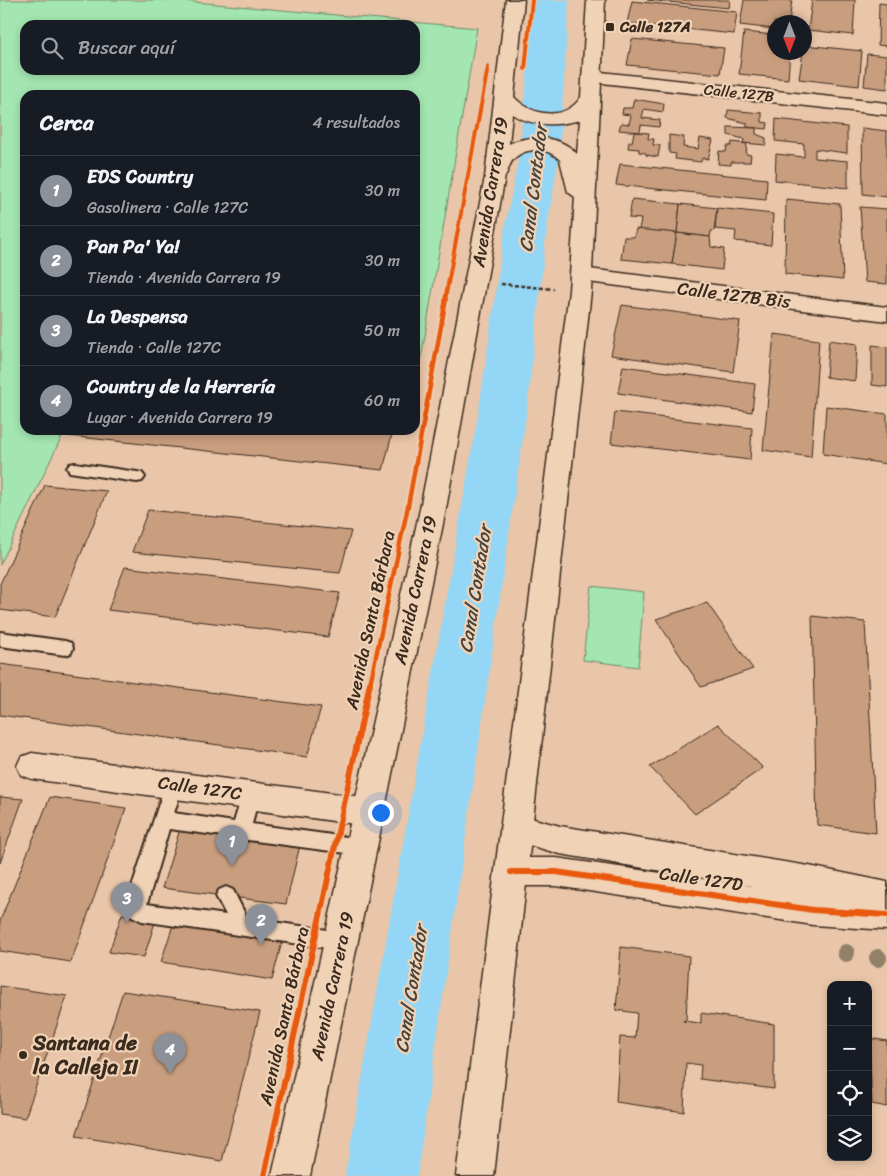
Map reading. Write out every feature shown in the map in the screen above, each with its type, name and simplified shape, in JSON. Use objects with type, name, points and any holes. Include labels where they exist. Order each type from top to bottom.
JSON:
[{"type":"main road","name":"Avenida Carrera 19","points":[[291,1176],[434,499],[500,167],[504,98],[515,0]]},
{"type":"main road","points":[[475,1176],[581,275],[584,225],[585,97],[596,0]]},
{"type":"main road","name":"Calle 127B","points":[[504,98],[509,106],[530,117],[553,119],[585,97],[887,109]]},
{"type":"main road","points":[[500,167],[517,148],[536,144],[555,147],[568,156],[573,166],[584,225]]},
{"type":"main road","name":"Calle 127B Bis","points":[[581,275],[887,314]]},
{"type":"main road","name":"Calle 127C","points":[[32,766],[369,812]]},
{"type":"main road","name":"Calle 127D","points":[[516,828],[560,840],[809,881],[887,898]]},
{"type":"main road","name":"Calle 127D","points":[[511,872],[556,872],[813,910],[887,915]]},
{"type":"lane","points":[[75,468],[137,477]]},
{"type":"lane","points":[[0,639],[66,648]]},
{"type":"lane","points":[[174,785],[137,902],[137,909],[142,912],[341,941]]},
{"type":"lane","points":[[240,834],[250,795]]},
{"type":"lane","points":[[163,820],[240,834],[361,847]]},
{"type":"lane","points":[[226,896],[241,926]]},
{"type":"path","points":[[502,284],[552,288]]},
{"type":"green space","points":[[0,0],[173,0],[390,20],[20,20],[20,75],[420,75],[420,23],[477,28],[420,364],[420,90],[20,90],[20,435],[63,435],[0,565]]},
{"type":"green space","points":[[591,586],[644,592],[638,667],[583,660]]},
{"type":"building","points":[[647,0],[730,0],[729,8]]},
{"type":"building","points":[[744,0],[792,0],[790,15],[767,15],[767,28],[740,25]]},
{"type":"building","points":[[812,0],[855,0],[853,35],[812,30],[812,15],[810,15]]},
{"type":"building","points":[[632,1],[737,12],[734,34],[627,23]]},
{"type":"building","points":[[879,3],[887,4],[887,46],[878,45]]},
{"type":"building","points":[[744,32],[767,34],[767,60],[789,60],[788,79],[739,74]]},
{"type":"building","points":[[632,39],[724,48],[720,74],[627,65]]},
{"type":"building","points":[[812,46],[862,51],[859,86],[799,79],[802,60],[812,60]]},
{"type":"building","points":[[867,54],[887,56],[887,89],[864,86]]},
{"type":"building","points":[[634,99],[664,104],[663,112],[644,109],[642,118],[660,120],[659,127],[641,125],[640,132],[619,130],[621,123],[629,124],[631,115],[622,114],[623,108],[632,108]]},
{"type":"building","points":[[728,110],[762,113],[762,122],[768,123],[767,129],[747,127],[747,123],[727,118]]},
{"type":"building","points":[[776,119],[847,127],[847,153],[815,149],[815,158],[848,161],[848,188],[775,180],[776,154],[804,157],[804,144],[775,141]]},
{"type":"building","points":[[728,127],[756,128],[756,134],[766,138],[766,145],[743,143],[744,139],[728,135]]},
{"type":"building","points":[[862,128],[887,131],[887,197],[863,194]]},
{"type":"building","points":[[634,132],[649,133],[648,139],[654,139],[653,145],[660,145],[658,157],[646,155],[646,153],[639,152],[639,149],[628,148],[629,142],[632,142]]},
{"type":"building","points":[[669,135],[684,137],[683,147],[698,149],[700,138],[713,140],[708,159],[702,158],[701,162],[675,159],[676,154],[669,153]]},
{"type":"building","points":[[732,142],[747,144],[746,154],[751,155],[750,162],[731,162],[731,165],[718,164],[719,151],[726,152],[727,146],[731,146]]},
{"type":"building","points":[[620,164],[767,179],[766,200],[616,185]]},
{"type":"building","points":[[632,199],[680,204],[677,233],[639,230],[641,219],[629,218]]},
{"type":"building","points":[[786,199],[840,204],[843,280],[785,274]]},
{"type":"building","points":[[680,204],[717,208],[714,231],[711,231],[710,237],[677,233]]},
{"type":"building","points":[[860,207],[887,209],[887,284],[865,282]]},
{"type":"building","points":[[717,208],[773,214],[771,245],[735,241],[736,231],[715,229]]},
{"type":"building","points":[[636,229],[677,233],[672,264],[621,259],[624,237],[634,237]]},
{"type":"building","points":[[677,233],[710,237],[711,247],[724,249],[722,270],[672,264]]},
{"type":"building","points":[[622,305],[740,321],[733,372],[611,355]]},
{"type":"building","points":[[774,334],[819,340],[811,457],[763,450]]},
{"type":"building","points":[[829,340],[857,344],[855,381],[826,377]]},
{"type":"building","points":[[872,345],[887,347],[887,387],[872,385]]},
{"type":"building","points":[[623,366],[755,384],[752,412],[618,393]]},
{"type":"building","points":[[826,406],[887,414],[887,464],[823,454]]},
{"type":"building","points":[[615,412],[752,428],[750,460],[611,443]]},
{"type":"building","points":[[70,435],[392,435],[383,470]]},
{"type":"building","points":[[45,485],[107,491],[55,617],[0,610],[0,584]]},
{"type":"building","points":[[148,510],[351,531],[340,573],[132,552]]},
{"type":"building","points":[[125,567],[340,593],[328,637],[108,610]]},
{"type":"building","points":[[707,603],[753,669],[701,687],[656,619]]},
{"type":"building","points":[[812,616],[865,622],[876,833],[817,825]]},
{"type":"building","points":[[0,664],[321,707],[307,757],[0,715]]},
{"type":"building","points":[[718,724],[763,768],[695,814],[650,767]]},
{"type":"building","points":[[0,797],[23,799],[0,863]]},
{"type":"building","points":[[50,797],[126,808],[71,962],[0,951],[0,921]]},
{"type":"building","points":[[180,829],[300,845],[286,904],[162,888]]},
{"type":"building","points":[[122,914],[156,919],[144,957],[109,952]]},
{"type":"building","points":[[173,925],[282,942],[272,980],[161,962]]},
{"type":"building","points":[[621,947],[689,956],[686,1020],[683,1021],[701,1023],[701,1013],[774,1024],[774,1089],[700,1079],[701,1065],[686,1063],[684,1112],[616,1102],[620,1037],[635,1038],[637,1013],[616,1010]]},
{"type":"building","name":"Santana de la Calleja II","points":[[0,986],[67,996],[25,1118],[0,1114]]},
{"type":"building","points":[[123,991],[260,1012],[222,1161],[76,1136]]},
{"type":"building","points":[[872,1038],[887,1041],[887,1107],[872,1104]]},
{"type":"waterway","name":"Canal Contador","points":[[381,1176],[437,835],[503,409],[526,227],[539,156],[552,0]]},
{"type":"cycle path","points":[[525,69],[532,0]]},
{"type":"cycle path","name":"Avenida Santa Bárbara","points":[[264,1176],[408,506],[488,67]]},
{"type":"cycle path","points":[[511,872],[556,872],[813,910],[887,915]]},
{"type":"place","name":"Calle 127A","points":[[610,27]]},
{"type":"place","name":"EDS Country","points":[[232,866]]},
{"type":"place","name":"La Despensa","points":[[127,923]]},
{"type":"place","name":"Pan Pa' Ya!","points":[[261,945]]},
{"type":"place","name":"Santana de la Calleja II","points":[[23,1055]]},
{"type":"place","name":"Country de la Herrería","points":[[170,1074]]}]
